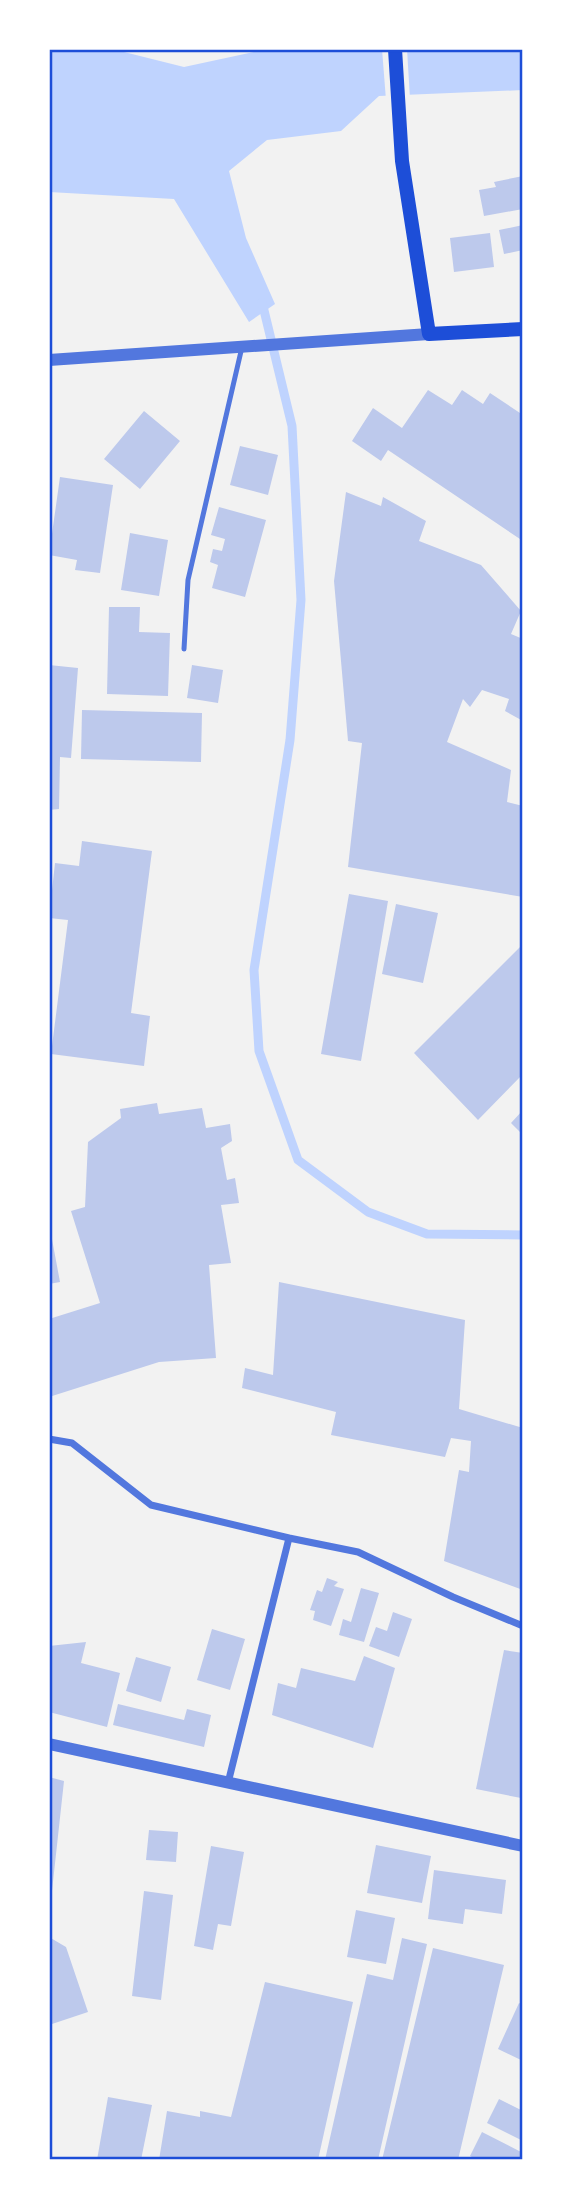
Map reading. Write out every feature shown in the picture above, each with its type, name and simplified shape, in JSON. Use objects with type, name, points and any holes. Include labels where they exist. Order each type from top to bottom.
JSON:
[{"type":"main road","points":[[395,49],[402,161],[429,334],[523,329]]},
{"type":"street","points":[[49,360],[429,334]]},
{"type":"street","points":[[49,1439],[72,1443],[151,1505],[358,1552],[523,1626]]},
{"type":"street","points":[[228,1783],[289,1538]]},
{"type":"street","points":[[49,1744],[523,1846]]},
{"type":"lane","points":[[184,649],[188,580],[245,347]]},
{"type":"water","points":[[49,49],[112,49],[184,67],[267,49],[523,49],[523,90],[379,96],[341,131],[267,140],[229,171],[246,238],[275,304],[249,322],[174,199],[49,192]]},
{"type":"pier","points":[[382,49],[407,49],[410,99],[386,100]]},
{"type":"building","points":[[523,176],[523,209],[484,216],[479,190],[496,187],[494,182]]},
{"type":"building","points":[[523,225],[523,250],[504,254],[499,230]]},
{"type":"building","points":[[490,233],[494,267],[454,272],[450,238]]},
{"type":"building","points":[[428,390],[452,405],[462,390],[483,404],[490,393],[523,415],[523,541],[388,450],[381,461],[352,441],[373,408],[402,428]]},
{"type":"building","points":[[144,411],[180,441],[140,489],[104,459]]},
{"type":"building","points":[[240,446],[278,455],[268,495],[230,485]]},
{"type":"building","points":[[60,477],[113,485],[100,573],[75,570],[77,560],[49,555]]},
{"type":"building","points":[[346,492],[381,506],[383,497],[426,521],[419,541],[481,565],[521,611],[511,634],[523,639],[523,721],[505,711],[509,699],[482,690],[470,707],[463,699],[447,742],[511,770],[507,802],[523,806],[523,897],[348,867],[362,743],[348,741],[334,581]]},
{"type":"building","points":[[219,507],[266,520],[245,597],[212,588],[218,565],[210,562],[213,549],[222,551],[225,539],[211,535]]},
{"type":"building","points":[[130,533],[168,540],[159,596],[121,590]]},
{"type":"building","points":[[109,607],[140,607],[139,632],[170,633],[168,696],[107,694]]},
{"type":"building","points":[[49,665],[78,668],[71,758],[60,757],[59,809],[49,810]]},
{"type":"building","points":[[192,665],[223,670],[218,703],[187,698]]},
{"type":"building","points":[[82,710],[202,713],[201,762],[81,759]]},
{"type":"building","points":[[82,841],[152,851],[131,1013],[150,1016],[144,1066],[51,1054],[68,920],[49,918],[55,863],[79,866]]},
{"type":"building","points":[[349,894],[388,901],[361,1061],[321,1054]]},
{"type":"building","points":[[396,904],[438,913],[423,983],[382,974]]},
{"type":"building","points":[[523,944],[523,1074],[478,1120],[414,1053]]},
{"type":"building","points":[[157,1103],[159,1114],[202,1108],[206,1128],[230,1124],[232,1141],[221,1148],[227,1180],[235,1178],[239,1203],[221,1205],[231,1263],[209,1265],[216,1358],[159,1362],[49,1397],[49,1319],[100,1303],[71,1211],[85,1207],[88,1142],[121,1118],[120,1109]]},
{"type":"building","points":[[523,1110],[523,1135],[511,1123]]},
{"type":"building","points":[[49,1223],[60,1282],[49,1284]]},
{"type":"building","points":[[279,1282],[465,1320],[459,1409],[523,1428],[523,1590],[444,1561],[459,1470],[469,1472],[471,1441],[451,1438],[445,1457],[331,1435],[336,1412],[242,1388],[245,1368],[273,1375]]},
{"type":"building","points":[[327,1578],[338,1582],[334,1586],[344,1589],[331,1626],[313,1620],[315,1611],[310,1610],[317,1590],[322,1592]]},
{"type":"building","points":[[361,1588],[379,1593],[364,1642],[339,1635],[343,1619],[351,1622]]},
{"type":"building","points":[[393,1612],[412,1619],[399,1657],[369,1646],[376,1627],[387,1631]]},
{"type":"building","points":[[212,1629],[245,1639],[230,1690],[197,1680]]},
{"type":"building","points":[[86,1642],[81,1663],[120,1673],[107,1727],[49,1712],[49,1646]]},
{"type":"building","points":[[504,1650],[523,1653],[521,1798],[476,1789]]},
{"type":"building","points":[[364,1656],[395,1668],[373,1748],[272,1715],[278,1683],[296,1688],[301,1668],[355,1681]]},
{"type":"building","points":[[136,1657],[171,1667],[161,1702],[126,1691]]},
{"type":"building","points":[[118,1704],[184,1720],[187,1709],[211,1715],[204,1747],[113,1725]]},
{"type":"building","points":[[49,1777],[64,1781],[51,1900],[49,1900]]},
{"type":"building","points":[[149,1830],[178,1832],[176,1862],[146,1860]]},
{"type":"building","points":[[376,1845],[431,1856],[422,1903],[367,1893]]},
{"type":"building","points":[[211,1846],[244,1852],[231,1926],[218,1924],[213,1950],[194,1946]]},
{"type":"building","points":[[434,1870],[506,1880],[502,1914],[465,1909],[463,1924],[428,1919]]},
{"type":"building","points":[[144,1891],[173,1895],[161,2000],[132,1996]]},
{"type":"building","points":[[356,1910],[395,1918],[386,1964],[347,1957]]},
{"type":"building","points":[[49,1937],[66,1947],[88,2012],[49,2025]]},
{"type":"building","points":[[402,1938],[427,1944],[378,2160],[325,2160],[367,1974],[393,1980]]},
{"type":"building","points":[[433,1948],[504,1965],[458,2160],[382,2160]]},
{"type":"building","points":[[265,1982],[353,2002],[318,2160],[159,2160],[167,2111],[200,2117],[200,2111],[231,2117]]},
{"type":"building","points":[[519,2003],[523,2005],[523,2061],[498,2049]]},
{"type":"building","points":[[108,2097],[152,2105],[141,2160],[97,2160]]},
{"type":"building","points":[[499,2099],[523,2111],[523,2141],[487,2123]]},
{"type":"building","points":[[482,2132],[523,2153],[523,2160],[477,2160],[470,2156]]},
{"type":"waterway","points":[[262,302],[292,426],[301,600],[290,740],[254,970],[259,1051],[298,1160],[368,1212],[427,1234],[523,1235]]}]
